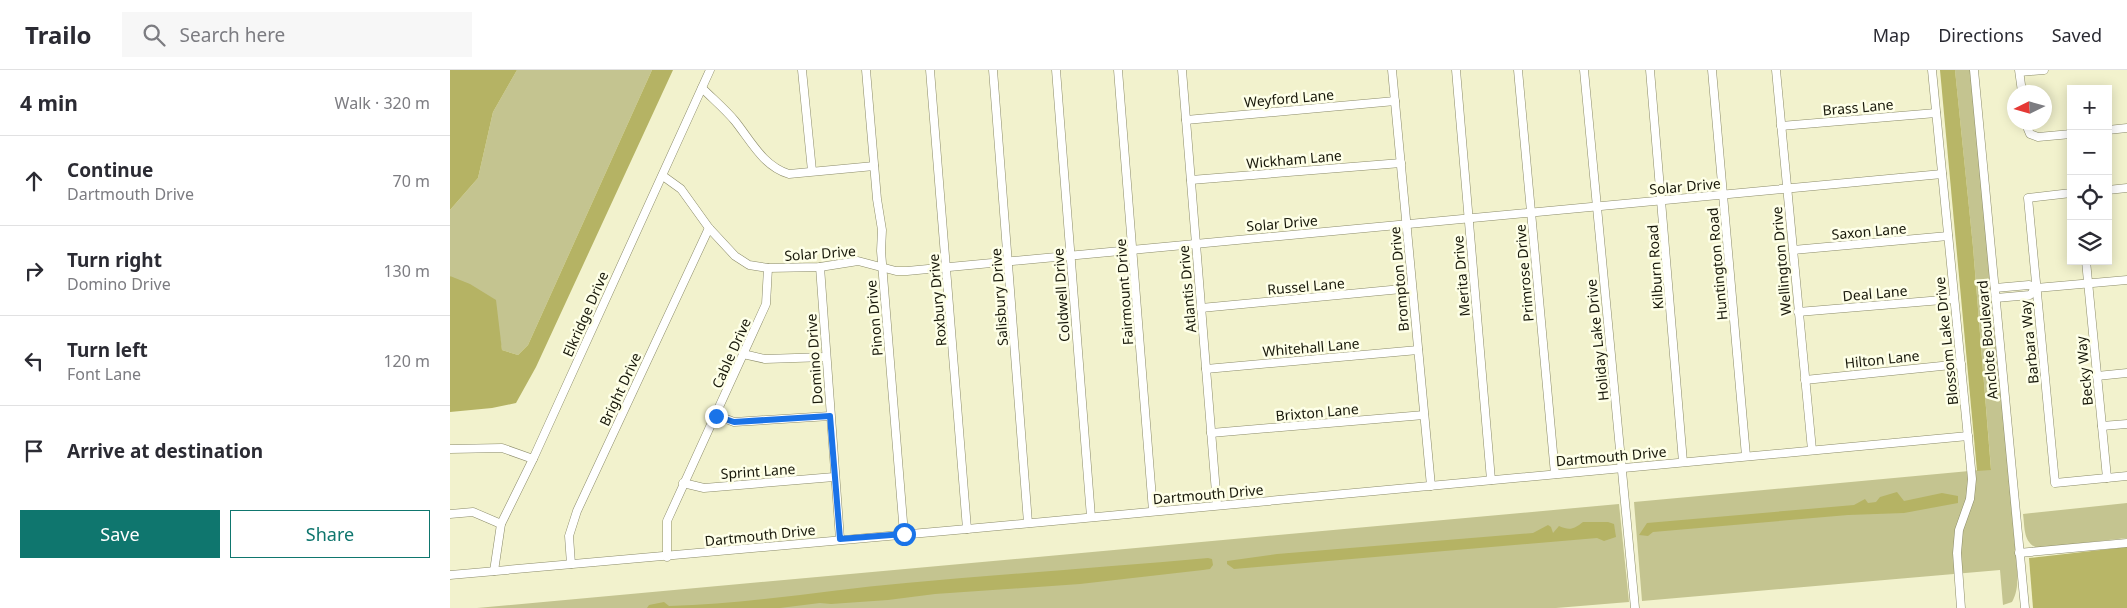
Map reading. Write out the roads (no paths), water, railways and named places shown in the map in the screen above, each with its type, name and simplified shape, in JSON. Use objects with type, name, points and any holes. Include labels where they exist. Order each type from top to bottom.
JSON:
[{"type":"street","name":"Elkridge Drive","points":[[494,571],[501,524],[533,459],[710,70]]},
{"type":"street","points":[[802,70],[812,171]]},
{"type":"street","name":"Pinon Drive","points":[[866,70],[881,222],[882,267],[904,534]]},
{"type":"street","name":"Roxbury Drive","points":[[930,70],[967,529]]},
{"type":"street","name":"Salisbury Drive","points":[[993,70],[1028,523]]},
{"type":"street","name":"Coldwell Drive","points":[[1056,70],[1091,517]]},
{"type":"street","name":"Fairmount Drive","points":[[1118,70],[1153,511]]},
{"type":"street","name":"Atlantis Drive","points":[[1182,70],[1217,505]]},
{"type":"street","name":"Brompton Drive","points":[[1392,70],[1431,486]]},
{"type":"street","name":"Merita Drive","points":[[1456,70],[1491,480]]},
{"type":"street","name":"Primrose Drive","points":[[1518,70],[1555,474]]},
{"type":"street","name":"Holiday Lake Drive","points":[[1584,70],[1635,608]]},
{"type":"street","name":"Kilburn Road","points":[[1650,70],[1682,462]]},
{"type":"street","name":"Huntington Road","points":[[1712,70],[1746,456]]},
{"type":"street","name":"Wellington Drive","points":[[1776,70],[1812,450]]},
{"type":"street","name":"Blossom Lake Drive","points":[[1932,70],[1972,479],[1970,499],[1959,530],[1957,553],[1961,608]]},
{"type":"street","name":"Anclote Boulevard","points":[[1974,70],[2025,608]]},
{"type":"street","points":[[2021,85],[2020,71],[2044,70]]},
{"type":"street","points":[[702,88],[734,120],[765,161],[781,171],[789,174],[874,166]]},
{"type":"street","name":"Weyford Lane","points":[[1186,120],[1395,101]]},
{"type":"street","name":"Brass Lane","points":[[1781,126],[1936,113]]},
{"type":"street","points":[[2112,130],[2127,128]]},
{"type":"street","points":[[2028,130],[2030,134],[2038,137],[2067,134]]},
{"type":"street","name":"Wickham Lane","points":[[1190,180],[1400,163]]},
{"type":"street","name":"Solar Drive","points":[[663,176],[681,189],[709,228],[736,256],[748,264],[768,268],[820,267],[858,261],[907,271],[1942,174]]},
{"type":"street","points":[[2112,190],[2127,188]]},
{"type":"street","name":"Barbara Way","points":[[2067,193],[2028,198],[2055,483],[2107,478]]},
{"type":"street","name":"Bright Drive","points":[[571,564],[569,536],[577,511],[709,228]]},
{"type":"street","name":"Saxon Lane","points":[[1793,250],[1948,236]]},
{"type":"street","name":"Becky Way","points":[[2086,265],[2107,478]]},
{"type":"street","name":"Domino Drive","points":[[820,267],[834,478],[840,539]]},
{"type":"street","name":"Cable Drive","points":[[667,557],[667,521],[766,304],[768,268]]},
{"type":"street","points":[[1995,288],[2029,285],[2036,288],[2127,280]]},
{"type":"street","name":"Russel Lane","points":[[1201,308],[1412,288]]},
{"type":"street","points":[[1996,298],[2030,295],[2036,288]]},
{"type":"street","name":"Deal Lane","points":[[1798,312],[1954,299]]},
{"type":"street","name":"Whitehall Lane","points":[[1206,369],[1418,350]]},
{"type":"street","points":[[743,354],[766,359],[826,356]]},
{"type":"street","name":"Hilton Lane","points":[[1805,380],[1961,364]]},
{"type":"street","points":[[2097,376],[2127,373]]},
{"type":"street","name":"Brixton Lane","points":[[1211,433],[1424,415]]},
{"type":"street","points":[[716,416],[734,422],[830,416]]},
{"type":"street","points":[[2102,426],[2127,424]]},
{"type":"street","name":"Dartmouth Drive","points":[[450,575],[667,557],[840,539],[967,529],[1968,436]]},
{"type":"street","points":[[450,449],[502,448],[533,459]]},
{"type":"street","points":[[2107,478],[2127,476]]},
{"type":"street","name":"Sprint Lane","points":[[684,483],[704,488],[834,478]]},
{"type":"street","points":[[450,514],[473,512],[501,524]]},
{"type":"street","points":[[2020,553],[2127,543]]},
{"type":"street","points":[[2016,608],[2025,608]]}]
